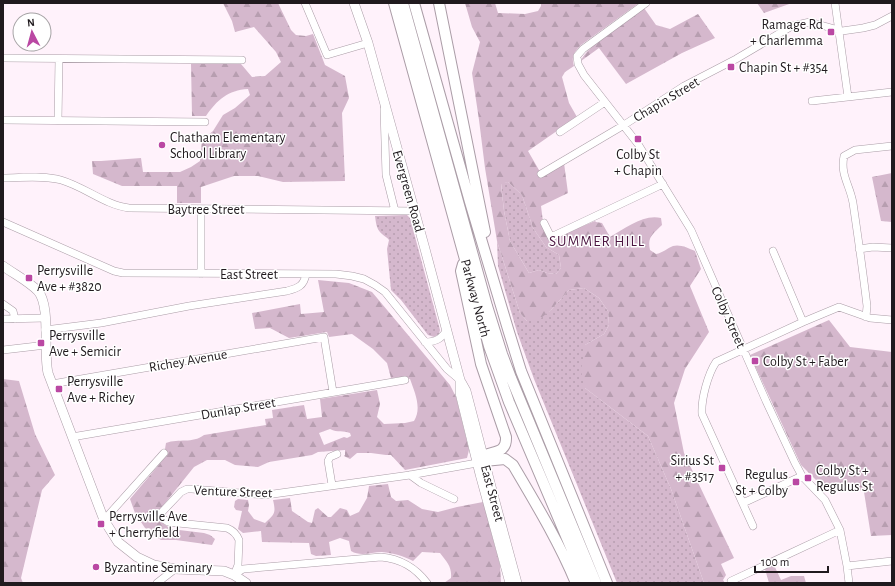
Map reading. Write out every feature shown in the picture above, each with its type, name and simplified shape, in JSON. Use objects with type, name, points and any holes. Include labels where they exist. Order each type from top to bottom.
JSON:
[{"type":"highway","name":"Parkway North","points":[[394,3],[481,319],[498,372],[586,583]]},
{"type":"highway","points":[[403,3],[500,348],[596,583]]},
{"type":"highway","name":"Parkway North","points":[[414,3],[470,202],[521,371],[607,583]]},
{"type":"highway","points":[[439,3],[495,285]]},
{"type":"highway","points":[[464,257],[461,271],[481,364],[506,437],[506,444],[501,450],[481,460]]},
{"type":"highway","points":[[481,460],[505,459],[513,465],[553,534],[576,583]]},
{"type":"main road","name":"Evergreen Road","points":[[354,3],[368,43],[460,380]]},
{"type":"main road","points":[[3,266],[40,294],[44,306],[47,369],[104,520],[118,542],[132,554],[154,565],[175,569],[220,570],[234,575],[246,583]]},
{"type":"main road","name":"East Street","points":[[460,380],[466,391],[510,583]]},
{"type":"main road","name":"East Street","points":[[481,460],[517,583]]},
{"type":"street","points":[[304,3],[326,55],[368,43]]},
{"type":"street","points":[[835,3],[848,97]]},
{"type":"street","name":"Colby Street","points":[[644,5],[582,49],[577,56],[578,64],[584,75],[624,125],[691,230],[766,401],[802,476],[825,500],[840,530],[848,566],[849,583]]},
{"type":"street","points":[[838,30],[863,28],[875,25],[892,16]]},
{"type":"street","name":"Chapin Street","points":[[541,174],[624,125],[684,86],[736,59],[792,26],[810,22],[838,30]]},
{"type":"street","points":[[3,58],[242,60]]},
{"type":"street","points":[[58,121],[59,59]]},
{"type":"street","points":[[812,101],[892,92]]},
{"type":"street","points":[[384,101],[386,175],[396,211]]},
{"type":"street","points":[[560,132],[605,102]]},
{"type":"street","points":[[3,120],[205,122]]},
{"type":"street","points":[[866,317],[867,306],[852,198],[843,173],[844,156],[855,150],[892,146]]},
{"type":"street","name":"Baytree Street","points":[[3,178],[47,178],[60,180],[112,204],[130,208],[415,211]]},
{"type":"street","points":[[544,223],[551,237],[663,184]]},
{"type":"street","points":[[201,209],[201,274]]},
{"type":"street","name":"East Street","points":[[3,222],[118,272],[133,274],[336,274],[352,276],[375,285],[389,296],[447,369],[460,380]]},
{"type":"street","points":[[859,249],[873,247],[892,248]]},
{"type":"street","points":[[773,251],[804,322]]},
{"type":"street","points":[[45,330],[102,323],[189,306],[292,290],[304,283],[306,274]]},
{"type":"street","points":[[3,304],[13,311],[14,319]]},
{"type":"street","points":[[753,526],[702,414],[702,407],[710,371],[716,362],[839,307],[870,318],[892,320]]},
{"type":"street","points":[[3,319],[45,318]]},
{"type":"street","points":[[425,342],[439,339],[447,330]]},
{"type":"street","name":"Richey Avenue","points":[[52,384],[324,337],[333,392]]},
{"type":"street","points":[[3,350],[46,345]]},
{"type":"street","name":"Dunlap Street","points":[[72,437],[405,380]]},
{"type":"street","points":[[104,520],[164,453]]},
{"type":"street","points":[[332,485],[328,461],[330,457],[337,454]]},
{"type":"street","name":"Venture Street","points":[[234,575],[238,565],[239,540],[230,529],[168,522],[162,518],[162,512],[181,492],[187,489],[192,489],[266,495],[410,475],[481,460]]},
{"type":"street","points":[[410,475],[421,483],[454,499]]},
{"type":"street","points":[[743,503],[802,476]]},
{"type":"street","points":[[731,581],[840,530]]},
{"type":"street","points":[[234,575],[243,569],[381,557],[393,558],[405,563],[416,570],[427,583]]},
{"type":"street","points":[[848,566],[892,561]]},
{"type":"street","points":[[157,583],[175,569]]},
{"type":"green space","points":[[223,3],[278,3],[291,30],[296,35],[306,36],[313,34],[325,65],[345,76],[349,98],[342,113],[345,181],[283,182],[258,176],[234,176],[201,187],[201,203],[177,203],[177,186],[122,186],[93,174],[92,161],[141,158],[143,172],[180,172],[200,161],[202,140],[213,131],[223,115],[235,108],[250,95],[248,89],[235,91],[214,105],[206,116],[192,116],[191,64],[241,64],[252,77],[265,76],[281,62],[276,52],[254,27],[235,32],[232,21]]},
{"type":"green space","points":[[465,3],[495,3],[498,13],[525,14],[538,11],[541,3],[639,3],[581,45],[577,50],[573,57],[574,66],[565,72],[562,77],[569,103],[577,117],[528,151],[543,177],[564,163],[568,193],[541,206],[543,222],[554,238],[595,221],[602,223],[610,237],[641,220],[654,217],[661,218],[662,225],[653,233],[650,239],[650,250],[656,254],[661,253],[673,246],[678,246],[695,251],[701,269],[690,286],[709,332],[685,369],[674,403],[684,453],[734,558],[721,564],[726,575],[723,580],[725,583],[704,583],[671,489],[648,436],[585,388],[581,371],[585,345],[604,334],[609,325],[608,311],[599,298],[584,288],[569,290],[550,311],[537,321],[527,321],[520,313],[497,241],[472,73],[480,42],[472,27]],"holes":[[[508,182],[522,195],[533,228],[546,247],[559,255],[561,268],[556,274],[539,270],[529,273],[510,241],[504,211],[501,184]]]},
{"type":"green space","points":[[757,3],[792,3],[764,13]]},
{"type":"green space","points":[[644,8],[656,25],[670,29],[698,14],[715,38],[682,53],[626,84],[599,48],[581,61],[591,48],[599,41]]},
{"type":"green space","points":[[892,173],[892,222],[881,221],[872,177]]},
{"type":"green space","points":[[508,182],[522,195],[533,228],[546,247],[559,255],[561,268],[556,274],[539,270],[529,273],[510,241],[504,211],[501,183]]},
{"type":"green space","points":[[407,215],[410,218],[440,330],[439,334],[434,337],[428,335],[401,300],[391,290],[387,249],[389,240],[379,230],[375,216]]},
{"type":"green space","points":[[497,241],[520,313],[527,321],[550,311],[569,290],[584,288],[599,298],[608,311],[609,325],[604,334],[585,345],[585,388],[648,436],[671,489],[704,583],[617,583],[534,379],[517,332],[498,266]]},
{"type":"green space","points":[[318,280],[349,283],[372,292],[450,385],[456,397],[469,450],[467,458],[405,470],[391,455],[357,453],[350,459],[344,456],[345,450],[318,452],[312,455],[269,462],[258,467],[235,465],[225,460],[207,460],[194,467],[158,512],[157,519],[171,529],[210,535],[215,539],[212,545],[176,540],[161,540],[147,531],[135,513],[130,499],[168,454],[165,449],[166,443],[190,440],[204,435],[266,425],[265,419],[273,418],[272,410],[304,405],[307,419],[322,417],[320,399],[377,390],[380,404],[377,417],[384,424],[414,421],[418,406],[416,395],[410,379],[403,377],[391,378],[387,363],[373,349],[352,334],[329,337],[327,332],[289,338],[270,328],[255,329],[252,313],[300,304],[301,314],[324,312]],"holes":[[[330,429],[347,432],[350,433],[351,436],[347,438],[344,437],[324,445],[319,433]]]},
{"type":"green space","points":[[829,320],[850,347],[892,352],[892,535],[871,536],[864,492],[856,488],[826,490],[801,465],[750,355]]},
{"type":"green space","points":[[3,379],[19,381],[35,434],[55,475],[42,490],[21,578],[23,583],[3,583]]},
{"type":"green space","points":[[388,484],[391,497],[396,501],[408,500],[422,509],[438,512],[483,502],[500,565],[501,583],[444,583],[451,578],[451,571],[447,562],[440,553],[422,552],[413,561],[402,556],[386,552],[359,554],[351,551],[349,541],[340,538],[329,542],[331,555],[316,556],[311,554],[309,543],[262,542],[261,531],[243,533],[238,529],[242,511],[236,510],[234,507],[235,501],[238,499],[248,500],[248,511],[254,519],[265,523],[274,513],[273,500],[290,498],[292,511],[308,522],[312,523],[315,510],[318,508],[328,517],[331,517],[340,508],[347,510],[350,516],[359,512],[367,498],[369,486]]},
{"type":"green space","points":[[774,565],[781,580],[791,576],[804,576],[806,583],[769,583],[765,569]]},
{"type":"place","name":"Ramage Rd + Charlemma","points":[[831,32]]},
{"type":"place","name":"Chapin St + #354","points":[[731,67]]},
{"type":"place","name":"Colby St + Chapin","points":[[638,139]]},
{"type":"place","name":"Chatham Elementary School Library","points":[[162,145]]},
{"type":"place","name":"Perrysville Ave + #3820","points":[[29,278]]},
{"type":"place","name":"Perrysville Ave + Semicir","points":[[41,343]]},
{"type":"place","name":"Colby St + Faber","points":[[755,361]]},
{"type":"place","name":"Perrysville Ave + Richey","points":[[59,389]]},
{"type":"place","name":"Sirius St + #3517","points":[[722,468]]},
{"type":"place","name":"Colby St + Regulus St","points":[[808,478]]},
{"type":"place","name":"Regulus St + Colby","points":[[796,482]]},
{"type":"place","name":"Perrysville Ave + Cherryfield","points":[[101,524]]},
{"type":"place","name":"Byzantine Seminary","points":[[96,567]]},
{"type":"district","name":"SUMMER HILL","points":[[597,241]]}]
